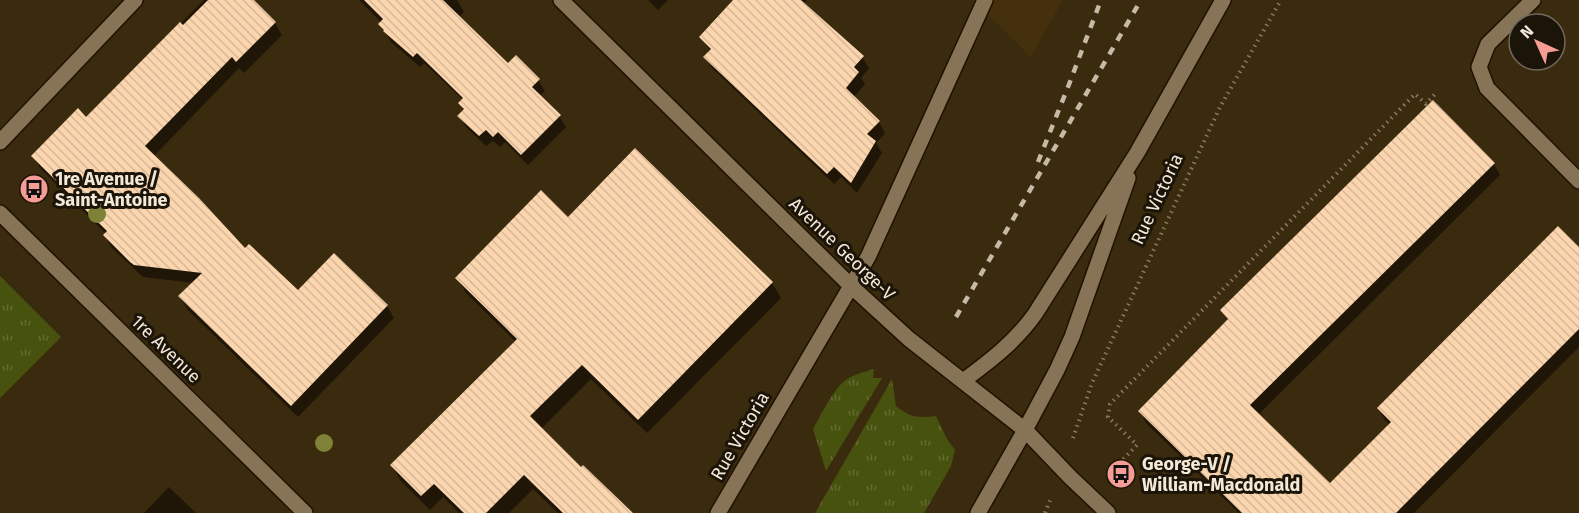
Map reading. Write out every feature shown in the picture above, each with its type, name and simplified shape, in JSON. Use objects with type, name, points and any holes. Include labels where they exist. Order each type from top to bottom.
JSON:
[{"type":"street","points":[[0,142],[135,0]]},
{"type":"street","name":"Avenue George-V","points":[[561,0],[851,286],[909,339],[1025,430],[1108,513]]},
{"type":"street","name":"Rue Victoria","points":[[721,512],[868,257],[985,0]]},
{"type":"street","name":"Rue Victoria","points":[[963,381],[1003,351],[1026,327],[1137,153],[1223,0]]},
{"type":"street","points":[[1533,0],[1488,44],[1479,67],[1487,88],[1579,181]]},
{"type":"street","name":"Rue Victoria","points":[[978,513],[1025,430],[1072,338],[1137,153]]},
{"type":"street","name":"1re Avenue","points":[[0,213],[305,513]]},
{"type":"path","name":"Rue Victoria","points":[[1080,421],[1092,383],[1220,107],[1281,0]]},
{"type":"path","points":[[1115,468],[1137,445],[1108,417],[1110,404],[1415,94],[1426,104],[1435,94]]},
{"type":"shaded area","points":[[973,0],[1063,0],[1031,57]]},
{"type":"green space","points":[[0,276],[61,337],[0,398]]},
{"type":"green space","points":[[874,369],[873,378],[882,378],[826,471],[813,429],[841,384],[852,376]]},
{"type":"green space","points":[[892,379],[896,406],[915,416],[936,416],[955,450],[951,466],[924,513],[815,513]]},
{"type":"building","points":[[208,0],[254,0],[276,22],[236,62],[232,57],[145,146],[199,198],[245,248],[249,244],[298,290],[334,253],[388,305],[291,406],[178,296],[202,273],[134,265],[103,235],[107,231],[31,156],[78,108],[86,117],[180,22],[183,25]]},
{"type":"building","points":[[364,0],[443,0],[508,63],[516,55],[540,79],[532,87],[561,115],[521,155],[498,132],[493,137],[486,130],[479,136],[457,116],[464,109],[458,103],[463,98],[417,53],[413,57],[383,31],[378,24],[383,19]]},
{"type":"building","points":[[733,0],[801,0],[864,56],[854,67],[859,72],[846,88],[880,121],[867,134],[876,141],[851,183],[834,167],[827,174],[703,57],[711,49],[699,37]]},
{"type":"building","points":[[1433,100],[1495,163],[1250,405],[1330,483],[1391,422],[1377,408],[1558,226],[1579,247],[1579,329],[1396,513],[1242,513],[1138,411],[1228,319],[1220,310]]},
{"type":"building","points":[[635,148],[773,282],[638,420],[582,365],[530,416],[581,467],[583,465],[633,513],[563,513],[524,475],[486,513],[464,513],[434,484],[421,496],[390,465],[517,339],[455,278],[541,190],[568,217]]},
{"type":"railway","points":[[1038,162],[1101,0]]},
{"type":"railway","points":[[956,317],[1141,0]]},
{"type":"place","name":"1re Avenue / Saint-Antoine","points":[[34,189]]},
{"type":"place","name":"George-V / William-Macdonald","points":[[1121,474]]}]
